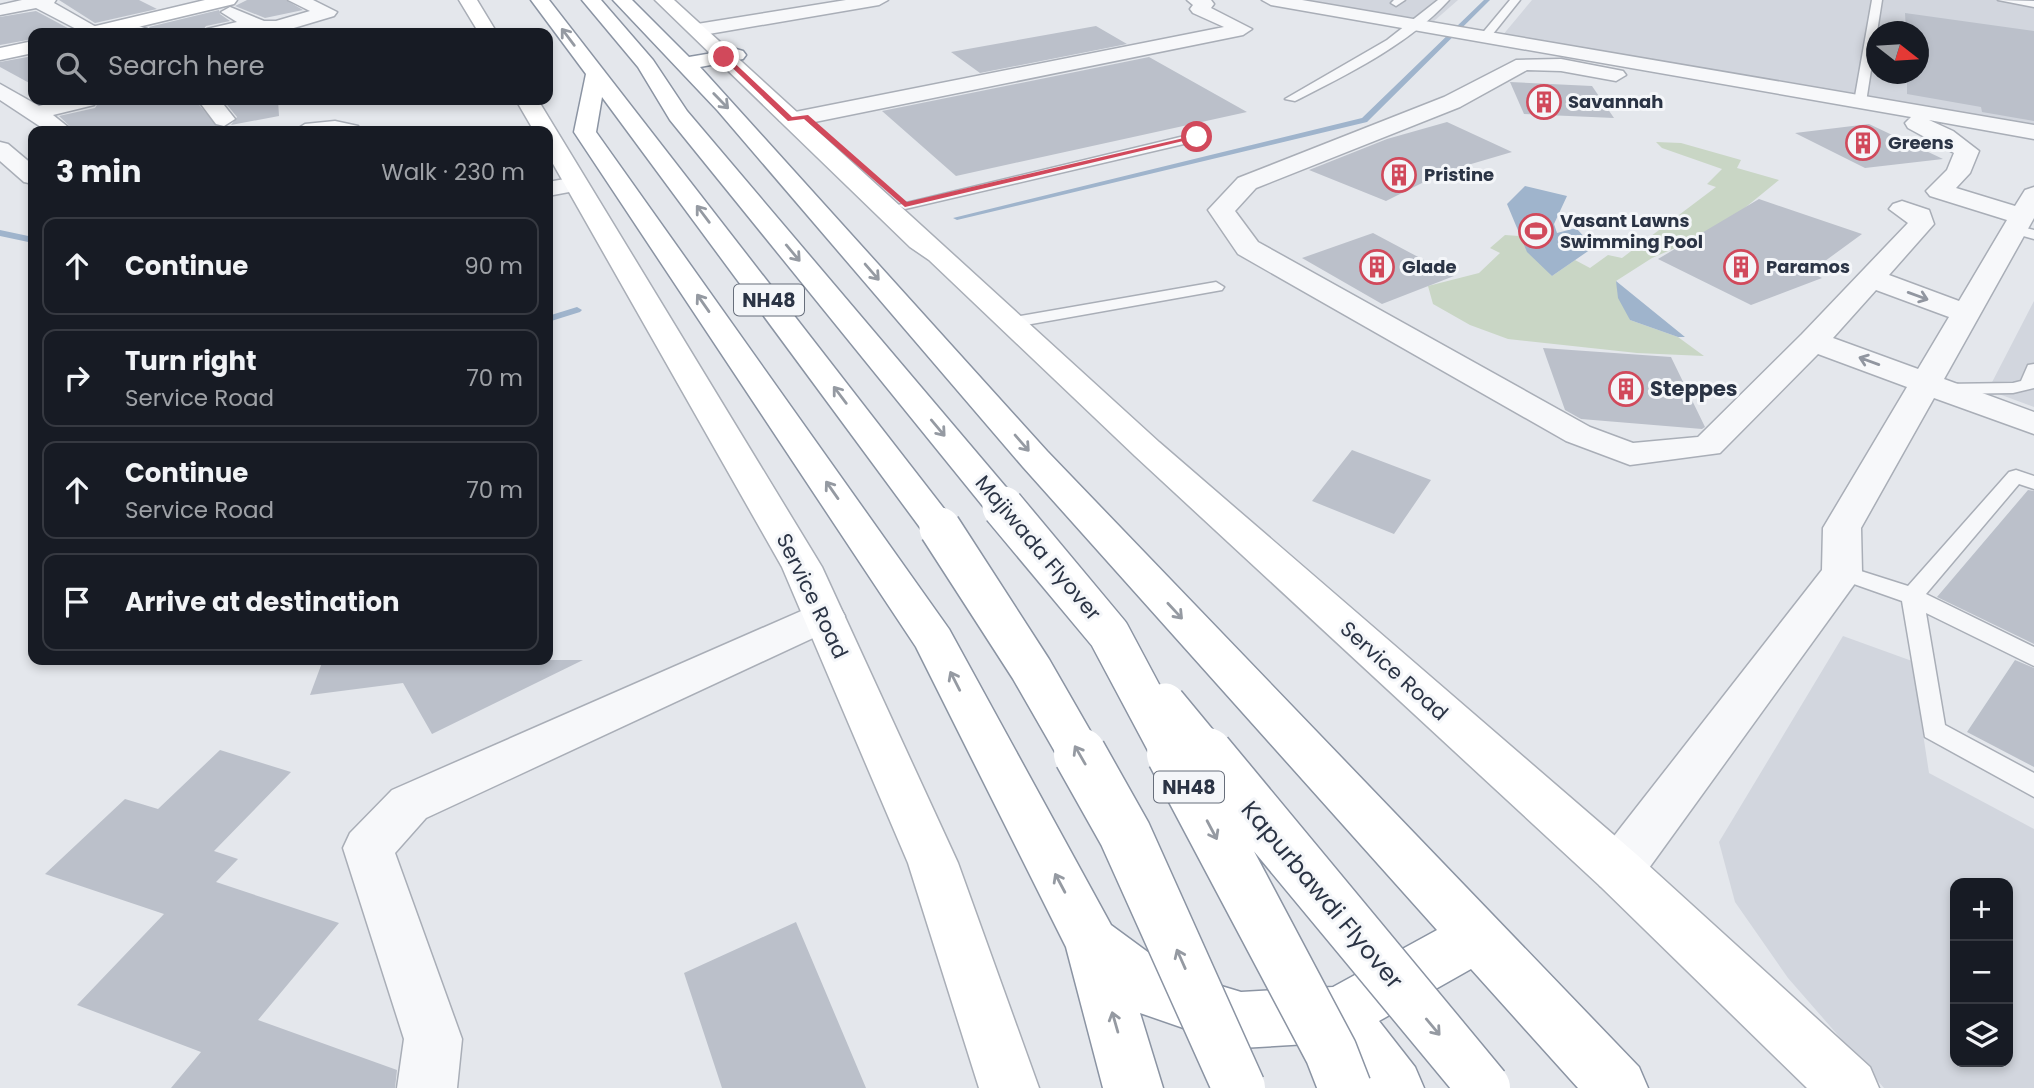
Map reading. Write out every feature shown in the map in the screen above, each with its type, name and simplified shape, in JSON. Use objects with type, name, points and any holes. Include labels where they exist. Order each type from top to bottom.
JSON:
[{"type":"main road","points":[[468,0],[485,28]]},
{"type":"main road","name":"NH48","points":[[540,0],[940,528],[1031,669],[1125,834],[1239,1088]]},
{"type":"main road","name":"NH48","points":[[591,0],[703,51]]},
{"type":"main road","points":[[622,0],[703,51],[726,106],[1035,459],[1618,1088]]},
{"type":"main road","name":"Service Road","points":[[664,0],[703,51],[798,118],[940,237],[939,254]]},
{"type":"main road","name":"Service Road","points":[[681,0],[703,51]]},
{"type":"main road","points":[[114,28],[229,6]]},
{"type":"main road","name":"Majiwada Flyover","points":[[703,51],[678,115],[1109,634],[1331,1052],[1345,1088]]},
{"type":"main road","points":[[13,83],[28,56]]},
{"type":"main road","points":[[596,73],[585,132],[934,640],[1092,943],[1133,1088]]},
{"type":"main road","name":"Service Road","points":[[530,105],[543,126]]},
{"type":"main road","name":"Service Road","points":[[798,118],[920,242],[939,254],[1157,458],[1618,870],[1849,1088]]},
{"type":"main road","name":"Service Road","points":[[553,154],[561,183],[802,567],[933,863],[1009,1088]]},
{"type":"main road","name":"Kapurbawdi Flyover","points":[[1109,634],[1216,769],[1484,1088]]},
{"type":"main road","points":[[1092,943],[1160,994],[1241,1020],[1338,1014],[1477,937]]},
{"type":"main road","points":[[1338,1014],[1394,1088]]},
{"type":"street","points":[[229,6],[259,27],[277,27],[328,12],[297,0]]},
{"type":"street","points":[[703,51],[798,3],[879,0]]},
{"type":"street","points":[[798,118],[1243,29],[1199,9],[1205,4],[1196,0]]},
{"type":"street","points":[[1271,0],[1425,24]]},
{"type":"street","points":[[1313,0],[1484,38],[2034,132]]},
{"type":"street","points":[[0,10],[43,1],[85,28]]},
{"type":"street","points":[[122,26],[127,28]]},
{"type":"street","points":[[1616,75],[1561,65],[1522,64],[1452,102],[1247,183],[1221,210],[1248,248],[1578,434],[1630,454],[1708,446],[1813,341],[1921,224],[1920,216],[1902,209]]},
{"type":"street","points":[[13,83],[28,98]]},
{"type":"street","points":[[1618,870],[1842,572],[1842,528],[1935,385],[1965,313],[2026,219],[1939,191],[1958,173],[1966,151],[1945,136],[1911,122],[1814,108],[1811,94]]},
{"type":"street","points":[[35,105],[57,126]]},
{"type":"street","points":[[0,149],[28,172]]},
{"type":"street","points":[[0,185],[28,177]]},
{"type":"street","points":[[1870,278],[1965,313]]},
{"type":"street","points":[[1813,341],[2034,424]]},
{"type":"street","points":[[427,1088],[433,1039],[368,848],[409,804],[824,616]]},
{"type":"lane","points":[[1292,99],[1359,64],[1425,24],[1444,0]]},
{"type":"lane","points":[[1484,38],[1515,0]]},
{"type":"lane","points":[[1860,102],[1877,0]]},
{"type":"lane","points":[[2003,0],[2034,4]]},
{"type":"lane","points":[[905,205],[1197,137]]},
{"type":"lane","points":[[1014,322],[1216,288]]},
{"type":"lane","points":[[1935,385],[2013,388],[2028,384],[2034,369]]},
{"type":"lane","points":[[1912,596],[2016,475],[2034,483]]},
{"type":"lane","points":[[1842,572],[1912,596],[2034,657]]},
{"type":"lane","points":[[1912,596],[1934,730],[2034,786]]},
{"type":"shaded area","points":[[1296,0],[1458,0],[1434,21]]},
{"type":"shaded area","points":[[1532,0],[2034,0],[2034,126],[1502,36]]},
{"type":"shaded area","points":[[2034,301],[2034,407],[1988,390]]},
{"type":"shaded area","points":[[1843,636],[1912,661],[1929,773],[2034,829],[2034,1088],[1884,1088],[1788,978],[1735,902],[1719,842]]},
{"type":"green space","points":[[1656,142],[1681,143],[1741,160],[1737,168],[1779,180],[1719,229],[1652,258],[1616,281],[1630,320],[1678,337],[1704,356],[1637,353],[1508,339],[1470,325],[1433,304],[1428,286],[1479,273],[1500,253],[1490,248],[1505,235],[1519,236],[1552,276],[1575,260],[1590,268],[1608,255],[1622,258],[1716,187],[1707,184],[1722,169],[1662,148]]},
{"type":"water","name":"Vasant Lawns Swimming Pool","points":[[1525,186],[1567,196],[1554,224],[1557,233],[1576,228],[1594,247],[1552,276],[1527,252],[1507,204]]},
{"type":"water","points":[[1616,281],[1685,337],[1630,320],[1618,298]]},
{"type":"building","points":[[59,0],[139,0],[157,9],[95,23]]},
{"type":"building","points":[[247,0],[286,0],[303,10],[265,18],[235,6]]},
{"type":"building","points":[[219,10],[220,14],[230,21],[205,28],[149,27]]},
{"type":"building","points":[[36,11],[68,28],[28,28],[28,40],[0,45],[0,17]]},
{"type":"building","points":[[1905,13],[2034,31],[2034,121],[1982,112],[1981,107],[1907,94],[1907,84],[1929,84],[1929,21],[1905,21]]},
{"type":"building","points":[[1096,26],[1127,44],[980,73],[951,52]]},
{"type":"building","points":[[28,57],[28,82],[0,67],[0,62]]},
{"type":"building","points":[[1149,57],[1247,112],[956,176],[882,111]]},
{"type":"building","name":"Savannah","points":[[1510,82],[1592,86],[1614,118],[1524,114]]},
{"type":"building","points":[[97,105],[199,105],[217,126],[70,126],[59,116],[95,108]]},
{"type":"building","points":[[227,105],[278,105],[279,116],[231,125],[237,117]]},
{"type":"building","points":[[1447,122],[1512,152],[1444,172],[1386,201],[1309,170],[1387,139]]},
{"type":"building","name":"Greens","points":[[1869,124],[1943,159],[1865,168],[1795,133]]},
{"type":"building","points":[[1759,199],[1862,234],[1810,272],[1822,278],[1751,305],[1658,259]]},
{"type":"building","name":"Glade","points":[[1373,233],[1454,276],[1382,304],[1302,258]]},
{"type":"building","name":"Steppes","points":[[1543,348],[1671,357],[1705,427],[1702,429],[1581,419],[1565,410]]},
{"type":"building","points":[[1352,450],[1431,480],[1394,534],[1312,501]]},
{"type":"building","points":[[2028,490],[2034,491],[2034,644],[1937,597]]},
{"type":"building","points":[[553,660],[583,660],[432,734],[403,683],[310,695],[321,665],[553,665]]},
{"type":"building","points":[[2015,660],[2034,668],[2034,767],[1967,732]]},
{"type":"building","points":[[220,750],[291,772],[214,851],[238,859],[216,882],[339,923],[258,1020],[397,1070],[395,1088],[171,1088],[201,1052],[77,1005],[164,914],[45,874],[125,799],[158,809]]},
{"type":"building","points":[[796,922],[866,1088],[722,1088],[684,973]]},
{"type":"waterway","points":[[957,218],[1364,120],[1487,0]]},
{"type":"waterway","points":[[0,233],[28,239]]},
{"type":"waterway","points":[[553,317],[577,310]]},
{"type":"place","name":"Savannah","points":[[1544,102]]},
{"type":"place","name":"Greens","points":[[1863,143]]},
{"type":"place","name":"Pristine","points":[[1399,175]]},
{"type":"place","name":"Vasant Lawns Swimming Pool","points":[[1536,231]]},
{"type":"place","name":"Glade","points":[[1377,267]]},
{"type":"place","name":"Paramos","points":[[1741,267]]},
{"type":"place","name":"Steppes","points":[[1626,389]]},
{"type":"route","points":[[724,57],[790,120],[806,117],[905,205],[1197,137]]}]
